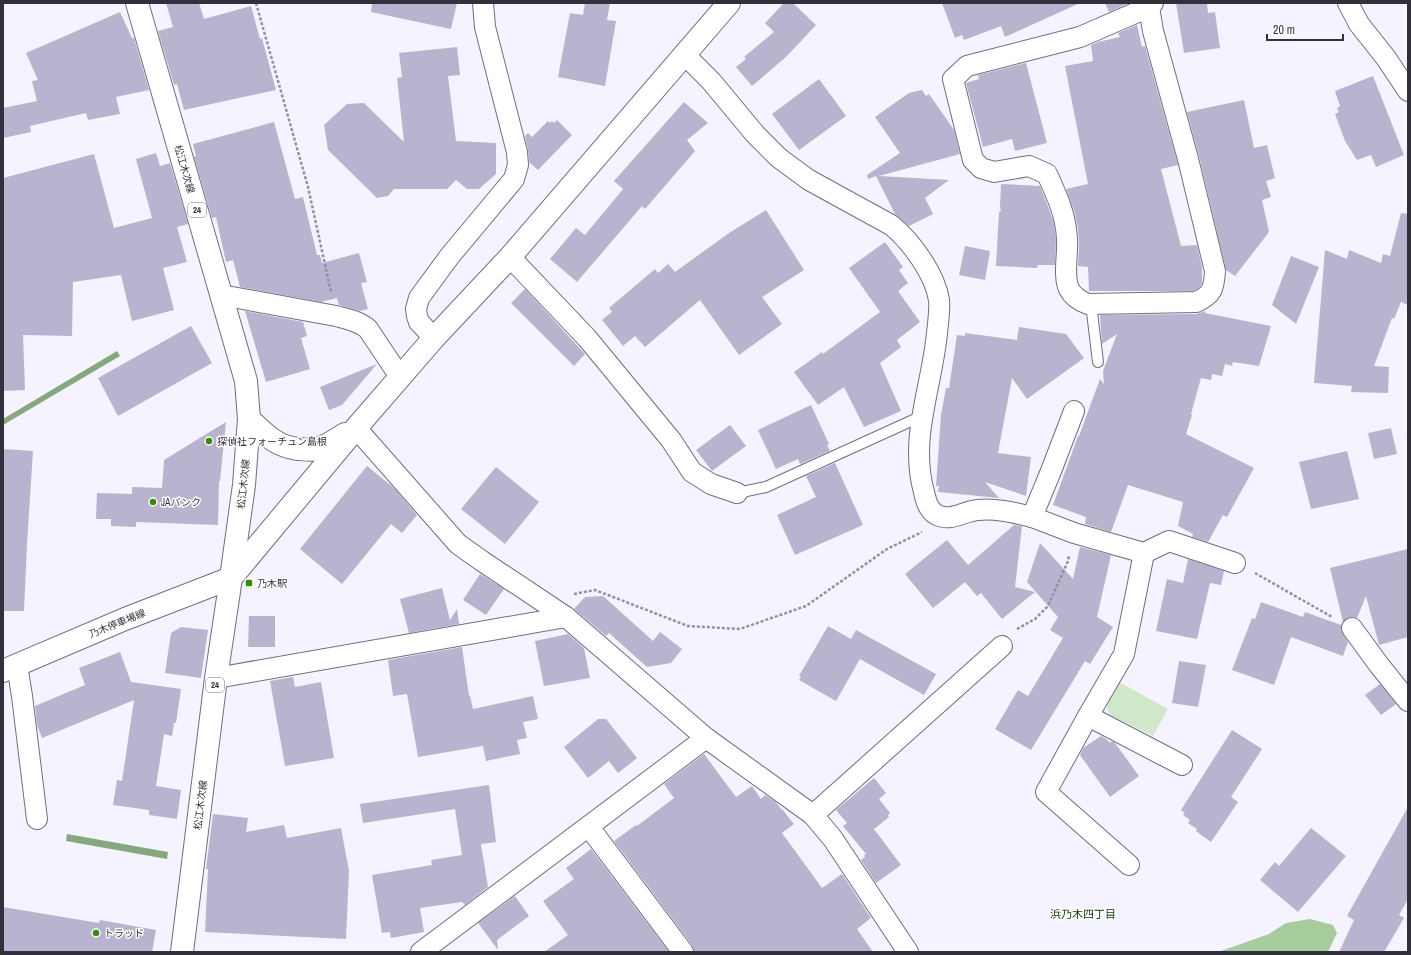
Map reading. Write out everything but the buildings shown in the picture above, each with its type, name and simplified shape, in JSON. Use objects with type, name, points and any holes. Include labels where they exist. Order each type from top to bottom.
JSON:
[{"type":"main road","name":"松江木次線","points":[[137,3],[246,381],[249,419],[244,485],[232,578],[216,678],[182,952]]},
{"type":"main road","points":[[232,578],[400,377],[434,338],[510,257],[729,3]]},
{"type":"main road","points":[[249,419],[277,443],[288,448],[316,449],[332,443],[356,428]]},
{"type":"main road","name":"乃木停車場線","points":[[10,668],[125,619],[232,578]]},
{"type":"street","points":[[434,338],[419,322],[416,309],[418,298],[449,257],[514,179],[518,165],[517,152],[485,27],[483,3]]},
{"type":"street","points":[[1348,3],[1359,24],[1386,58],[1408,91]]},
{"type":"street","points":[[1151,5],[1153,31],[1188,159],[1215,272],[1214,283],[1211,292],[1196,302],[1091,304],[1075,297],[1069,290],[1067,282],[1067,238],[1061,206],[1047,174],[1029,166],[994,172],[981,168],[973,160],[953,79],[967,66],[1080,37],[1151,5]]},
{"type":"street","points":[[684,54],[711,81],[755,134],[779,158],[809,180],[891,225],[900,232],[926,267],[937,292],[939,311],[936,348],[922,416],[918,444],[920,479],[927,503],[933,513],[939,516],[949,517],[978,510],[1007,512],[1032,517],[1074,533],[1144,553],[1169,541],[1235,563]]},
{"type":"street","points":[[510,257],[587,338],[671,440],[692,472],[711,484],[737,493]]},
{"type":"street","points":[[223,299],[232,297],[353,320],[368,329],[400,377]]},
{"type":"street","points":[[1032,517],[1074,411]]},
{"type":"street","points":[[356,428],[458,544],[566,617],[706,738],[813,816],[833,839],[908,952]]},
{"type":"street","points":[[1129,865],[1046,792],[1124,654],[1144,553]]},
{"type":"street","points":[[216,678],[566,617]]},
{"type":"street","points":[[1352,628],[1378,665],[1408,701]]},
{"type":"street","points":[[813,816],[1002,646]]},
{"type":"street","points":[[10,668],[22,696],[37,819]]},
{"type":"street","points":[[1088,716],[1182,765]]},
{"type":"street","points":[[421,952],[706,738]]},
{"type":"street","points":[[589,827],[683,952]]},
{"type":"lane","points":[[1091,304],[1098,362]]},
{"type":"lane","points":[[737,493],[766,488],[922,416]]},
{"type":"path","points":[[256,3],[308,187],[336,316]]},
{"type":"path","points":[[548,604],[557,597],[595,590],[688,626],[740,629],[806,606],[887,549],[932,528],[939,516]]},
{"type":"path","points":[[1002,646],[1006,636],[1035,619],[1048,606],[1068,561],[1074,533]]},
{"type":"path","points":[[1235,563],[1352,628]]},
{"type":"shaded area","points":[[117,351],[120,356],[3,425],[3,419]]},
{"type":"shaded area","points":[[1119,682],[1168,709],[1153,736],[1110,715],[1107,702]]},
{"type":"shaded area","points":[[67,834],[168,852],[167,859],[66,841]]},
{"type":"shaded area","points":[[1310,919],[1333,925],[1337,933],[1328,952],[1218,952],[1269,934],[1286,923]]},
{"type":"place","name":"探偵社フォーチュン島根","points":[[209,441]]},
{"type":"place","name":"JAバンク","points":[[153,502]]},
{"type":"place","name":"乃木駅","points":[[249,583]]},
{"type":"place","name":"トラッド","points":[[96,933]]},
{"type":"district","name":"浜乃木四丁目","points":[[1083,914]]}]
